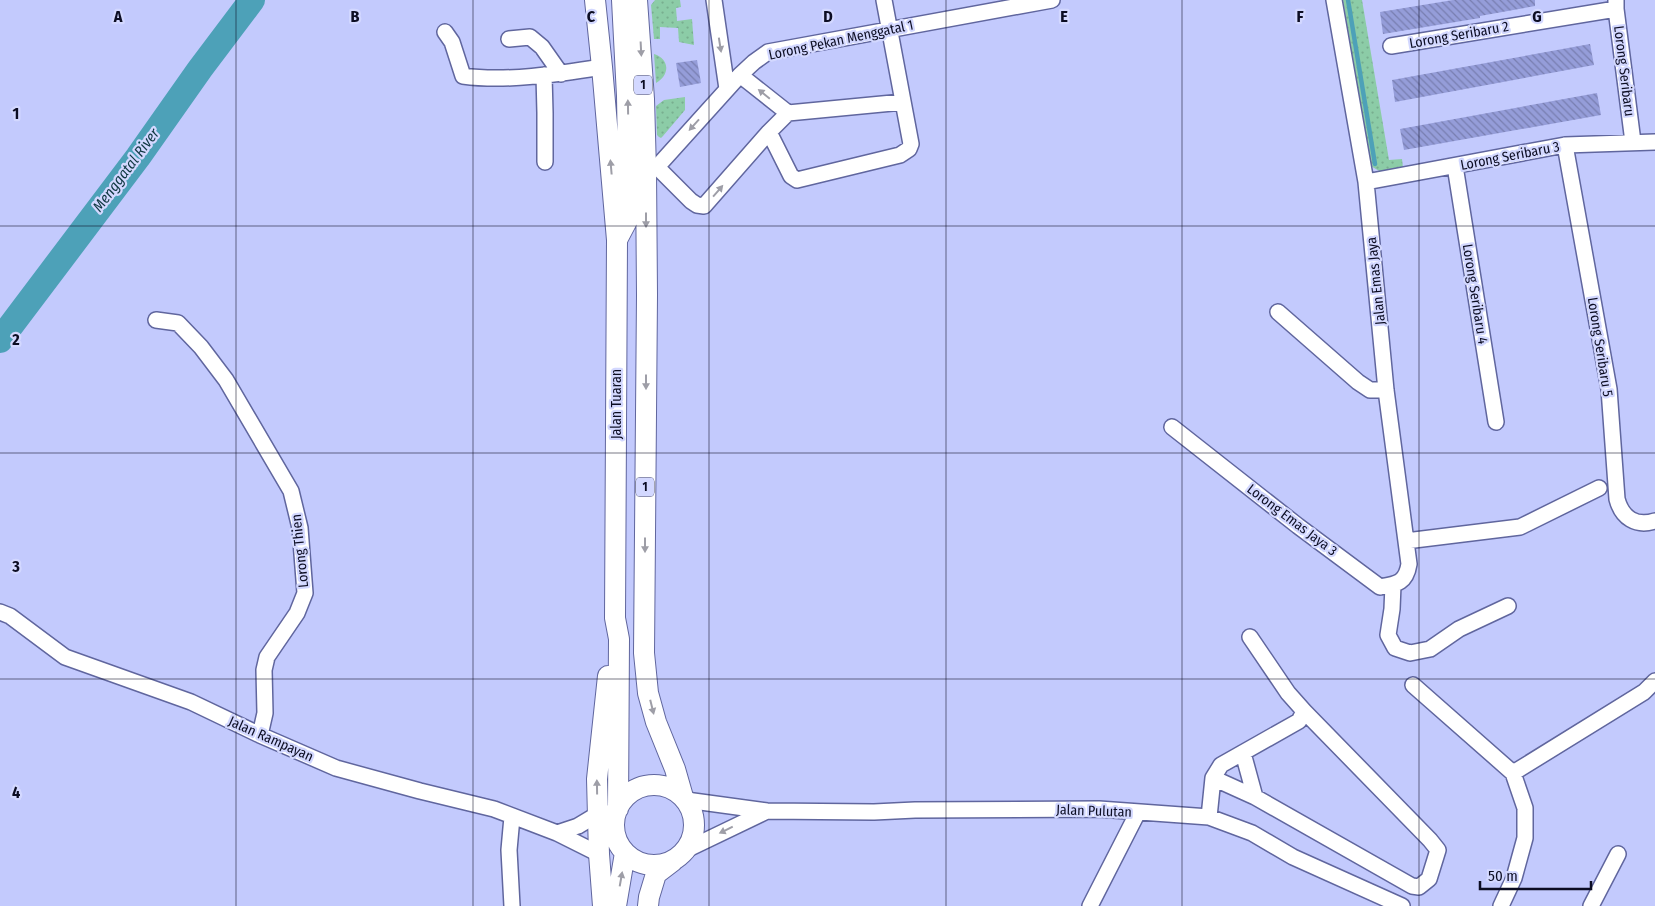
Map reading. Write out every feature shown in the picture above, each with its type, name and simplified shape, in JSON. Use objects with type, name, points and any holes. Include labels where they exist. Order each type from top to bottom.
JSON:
[{"type":"main road","name":"Jalan Tuaran","points":[[595,0],[617,240],[615,618],[620,639],[618,809]]},
{"type":"main road","points":[[617,240],[629,217],[627,96],[622,0]]},
{"type":"main road","name":"1","points":[[637,0],[651,169],[647,295],[644,653],[648,693],[656,722],[675,769],[684,799],[691,808],[694,825],[693,834],[682,853]]},
{"type":"main road","points":[[616,595],[628,580],[628,280],[633,274],[642,277],[647,295]]},
{"type":"main road","points":[[603,906],[599,854],[597,779],[615,618]]},
{"type":"main road","points":[[618,809],[630,794],[648,786],[667,787],[676,791],[684,799]]},
{"type":"main road","name":"1","points":[[618,809],[614,822],[615,830],[619,844],[625,853]]},
{"type":"main road","points":[[616,906],[625,853],[637,861],[651,865],[666,864],[682,853]]},
{"type":"main road","points":[[648,906],[656,874],[682,853]]},
{"type":"street","points":[[714,0],[727,89]]},
{"type":"street","points":[[769,132],[791,176],[798,180],[900,155],[909,149],[911,144],[884,0]]},
{"type":"street","name":"Lorong Pekan Menggatal 1","points":[[651,169],[740,75],[768,52],[1052,0]]},
{"type":"street","name":"Jalan Emas Jaya","points":[[1334,0],[1366,182],[1386,390],[1409,564],[1408,574],[1402,581],[1393,585]]},
{"type":"street","name":"Lorong Seribaru 2","points":[[1391,46],[1616,4]]},
{"type":"street","name":"Lorong Seribaru","points":[[1616,4],[1633,142]]},
{"type":"street","points":[[445,32],[452,42],[463,76],[482,78],[561,74],[602,67]]},
{"type":"street","points":[[510,39],[530,38],[542,47],[561,74]]},
{"type":"street","points":[[544,75],[545,162]]},
{"type":"street","points":[[740,75],[788,113]]},
{"type":"street","points":[[651,169],[691,201],[697,205],[704,206],[788,113],[903,102]]},
{"type":"street","name":"Lorong Seribaru 3","points":[[1366,182],[1565,145],[1655,142]]},
{"type":"street","name":"Lorong Seribaru 5","points":[[1565,145],[1609,389],[1617,499],[1619,506],[1626,516],[1636,523],[1647,524],[1655,521]]},
{"type":"street","name":"Lorong Seribaru 4","points":[[1455,166],[1496,422]]},
{"type":"street","points":[[1278,312],[1358,382],[1370,390],[1386,390]]},
{"type":"street","name":"Lorong Thien","points":[[156,320],[178,323],[221,374],[291,491],[295,504],[300,528],[305,593],[297,612],[267,657],[264,670],[266,713],[260,735]]},
{"type":"street","name":"Lorong Emas Jaya 3","points":[[1172,427],[1298,526],[1380,586],[1393,585]]},
{"type":"street","points":[[1406,540],[1520,527],[1599,488]]},
{"type":"street","points":[[1393,585],[1388,635],[1395,648],[1410,653],[1430,649],[1459,629],[1508,606]]},
{"type":"street","name":"Jalan Rampayan","points":[[0,612],[10,616],[65,657],[192,702],[260,735],[336,768],[494,809],[556,833],[599,854]]},
{"type":"street","points":[[1213,778],[1255,797],[1412,886],[1419,887],[1429,879],[1438,850],[1304,712],[1288,693],[1250,637]]},
{"type":"street","points":[[1513,773],[1644,692],[1655,681]]},
{"type":"street","points":[[1414,685],[1513,773],[1525,808],[1525,838],[1514,878],[1501,906]]},
{"type":"street","points":[[1209,816],[1213,778],[1221,765],[1299,721],[1304,712]]},
{"type":"street","points":[[1243,753],[1255,797]]},
{"type":"street","name":"Jalan Pulutan","points":[[684,799],[767,811],[874,812],[1099,809],[1209,816],[1252,833],[1293,857],[1402,906]]},
{"type":"street","name":"Jalan Pulutan","points":[[682,853],[767,811]]},
{"type":"street","points":[[1092,905],[1138,812]]},
{"type":"street","points":[[556,833],[578,826],[598,814]]},
{"type":"street","points":[[512,817],[509,850],[512,906]]},
{"type":"street","points":[[1591,906],[1618,854]]},
{"type":"green space","points":[[655,0],[680,0],[681,7],[676,8],[677,21],[692,19],[694,45],[679,42],[678,28],[660,27],[660,39],[654,39],[651,5]]},
{"type":"green space","points":[[1343,0],[1362,0],[1389,160],[1402,159],[1403,168],[1381,172],[1369,165]]},
{"type":"green space","points":[[654,54],[663,60],[666,67],[664,76],[656,83]]},
{"type":"green space","points":[[685,97],[685,110],[663,136],[659,137],[657,135],[656,106],[664,100]]},
{"type":"building","points":[[1453,0],[1535,0],[1535,6],[1480,16],[1480,18],[1383,34],[1380,12]]},
{"type":"building","points":[[1590,44],[1594,65],[1395,102],[1392,80]]},
{"type":"building","points":[[697,60],[701,83],[680,87],[676,63]]},
{"type":"building","points":[[1597,93],[1601,115],[1404,150],[1400,129]]},
{"type":"waterway","name":"Menggatal River","points":[[0,340],[138,157],[200,69],[252,0]]},
{"type":"waterway","points":[[1348,0],[1375,164]]}]
